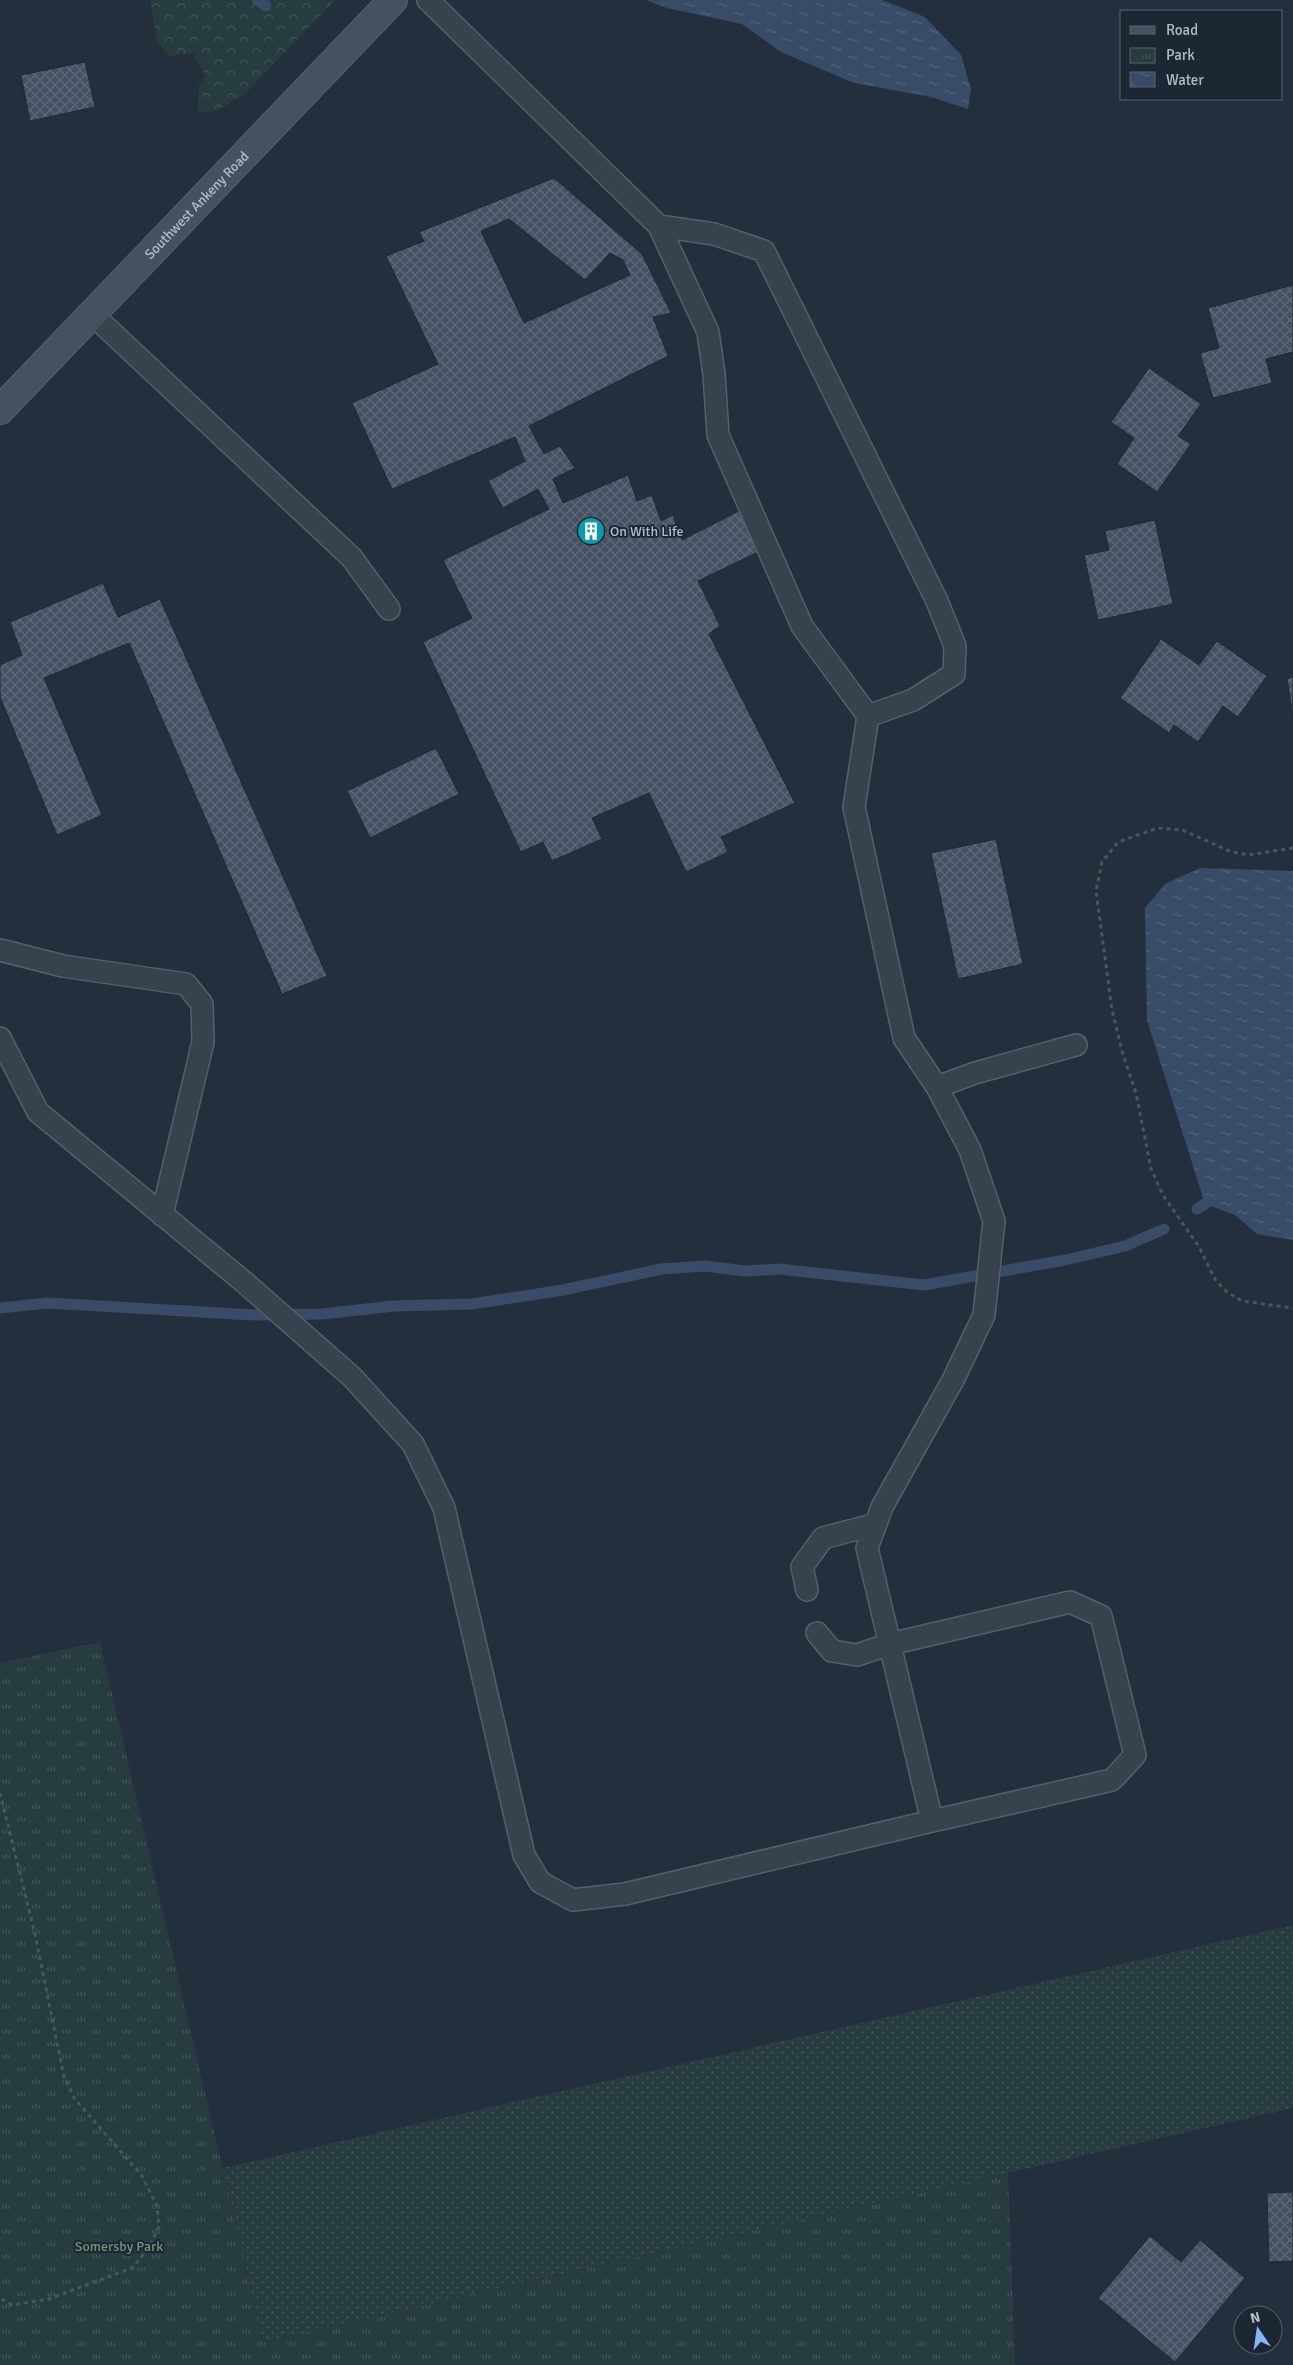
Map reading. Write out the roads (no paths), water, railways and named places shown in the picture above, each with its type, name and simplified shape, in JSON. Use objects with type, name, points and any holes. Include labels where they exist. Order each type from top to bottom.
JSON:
[{"type":"street","name":"Southwest Ankeny Road","points":[[0,410],[393,0]]},
{"type":"lane","points":[[428,0],[659,226],[708,332],[714,374],[718,435],[802,626],[868,716],[854,807],[904,1038],[937,1087],[970,1150],[994,1221],[984,1315],[953,1380],[882,1508],[867,1548],[932,1822]]},
{"type":"lane","points":[[659,226],[714,234],[764,251],[937,601],[955,646],[954,674],[913,700],[868,716]]},
{"type":"lane","points":[[92,314],[352,558],[388,609]]},
{"type":"lane","points":[[0,950],[62,966],[186,984],[202,1004],[203,1042],[162,1215]]},
{"type":"lane","points":[[0,1038],[38,1112],[244,1282],[352,1376],[412,1444],[444,1508],[524,1855],[540,1882],[573,1900],[625,1894],[1112,1780],[1135,1755],[1101,1616],[1070,1602],[890,1644],[857,1655],[832,1651],[818,1633]]},
{"type":"lane","points":[[937,1087],[975,1073],[1076,1045]]},
{"type":"lane","points":[[807,1590],[802,1567],[823,1538],[876,1524]]},
{"type":"water","points":[[646,0],[882,0],[925,17],[961,55],[971,89],[968,109],[931,97],[854,83],[781,52],[742,24],[667,8]]},
{"type":"water","points":[[1200,868],[1293,871],[1293,1240],[1257,1234],[1235,1215],[1205,1204],[1147,1020],[1145,908],[1165,884]]},
{"type":"waterway","points":[[257,0],[266,6]]},
{"type":"waterway","points":[[1197,1209],[1205,1204]]},
{"type":"waterway","points":[[0,1308],[47,1303],[254,1315],[322,1314],[394,1306],[472,1304],[563,1290],[661,1269],[705,1266],[745,1271],[779,1269],[924,1285],[1065,1260],[1125,1246],[1164,1229]]},
{"type":"place","name":"On With Life","points":[[591,531]]},
{"type":"park label","name":"Somersby Park","points":[[119,2246]]}]
